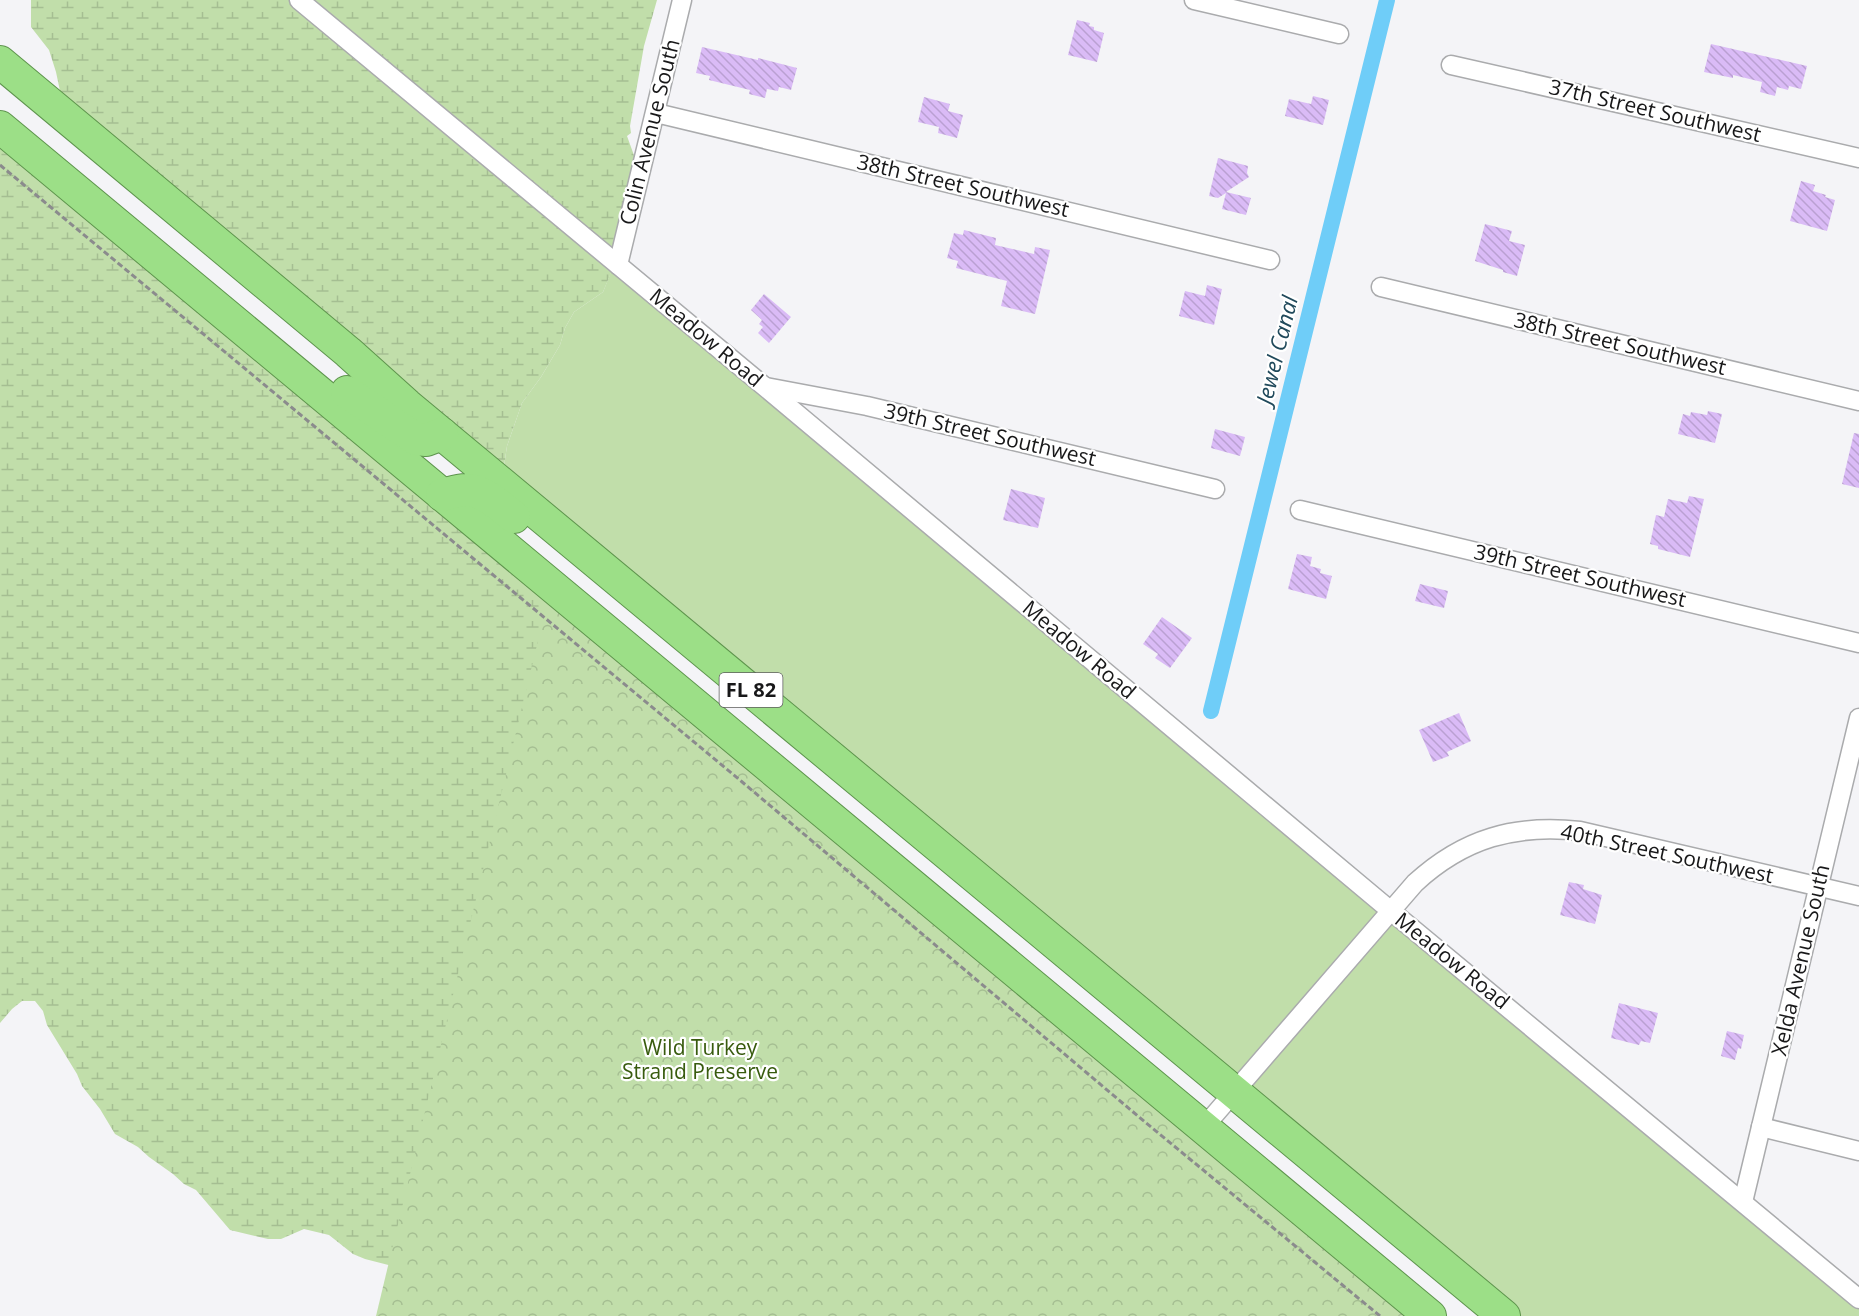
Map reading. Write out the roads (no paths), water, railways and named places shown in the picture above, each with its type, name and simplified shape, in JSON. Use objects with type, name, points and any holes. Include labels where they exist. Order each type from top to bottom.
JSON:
[{"type":"highway","name":"FL 82","points":[[0,62],[348,352],[407,405],[1504,1316]]},
{"type":"highway","name":"FL 82","points":[[0,127],[1430,1316]]},
{"type":"highway","points":[[180,277],[218,283],[336,383],[416,439],[426,440],[442,434]]},
{"type":"highway","points":[[442,495],[469,490],[495,502],[559,551],[679,652],[720,664]]},
{"type":"street","name":"Meadow Road","points":[[299,0],[1859,1299]]},
{"type":"street","name":"Colin Avenue South","points":[[618,265],[682,0]]},
{"type":"street","points":[[1194,0],[1339,34]]},
{"type":"street","name":"37th Street Southwest","points":[[1451,65],[1859,158]]},
{"type":"street","name":"38th Street Southwest","points":[[656,113],[1270,260]]},
{"type":"street","name":"38th Street Southwest","points":[[1382,287],[1859,400]]},
{"type":"street","name":"39th Street Southwest","points":[[765,387],[867,406],[1215,489]]},
{"type":"street","name":"39th Street Southwest","points":[[1300,510],[1859,643]]},
{"type":"street","name":"Xelda Avenue South","points":[[1743,1202],[1859,718]]},
{"type":"street","name":"40th Street Southwest","points":[[1203,1128],[1415,883],[1448,857],[1469,845],[1518,831],[1539,829],[1580,831],[1859,896]]},
{"type":"street","points":[[1761,1127],[1859,1151]]},
{"type":"waterway","name":"Jewel Canal","points":[[1211,711],[1387,0]]},
{"type":"park label","name":"Wild Turkey Strand Preserve","points":[[700,1060]]}]
